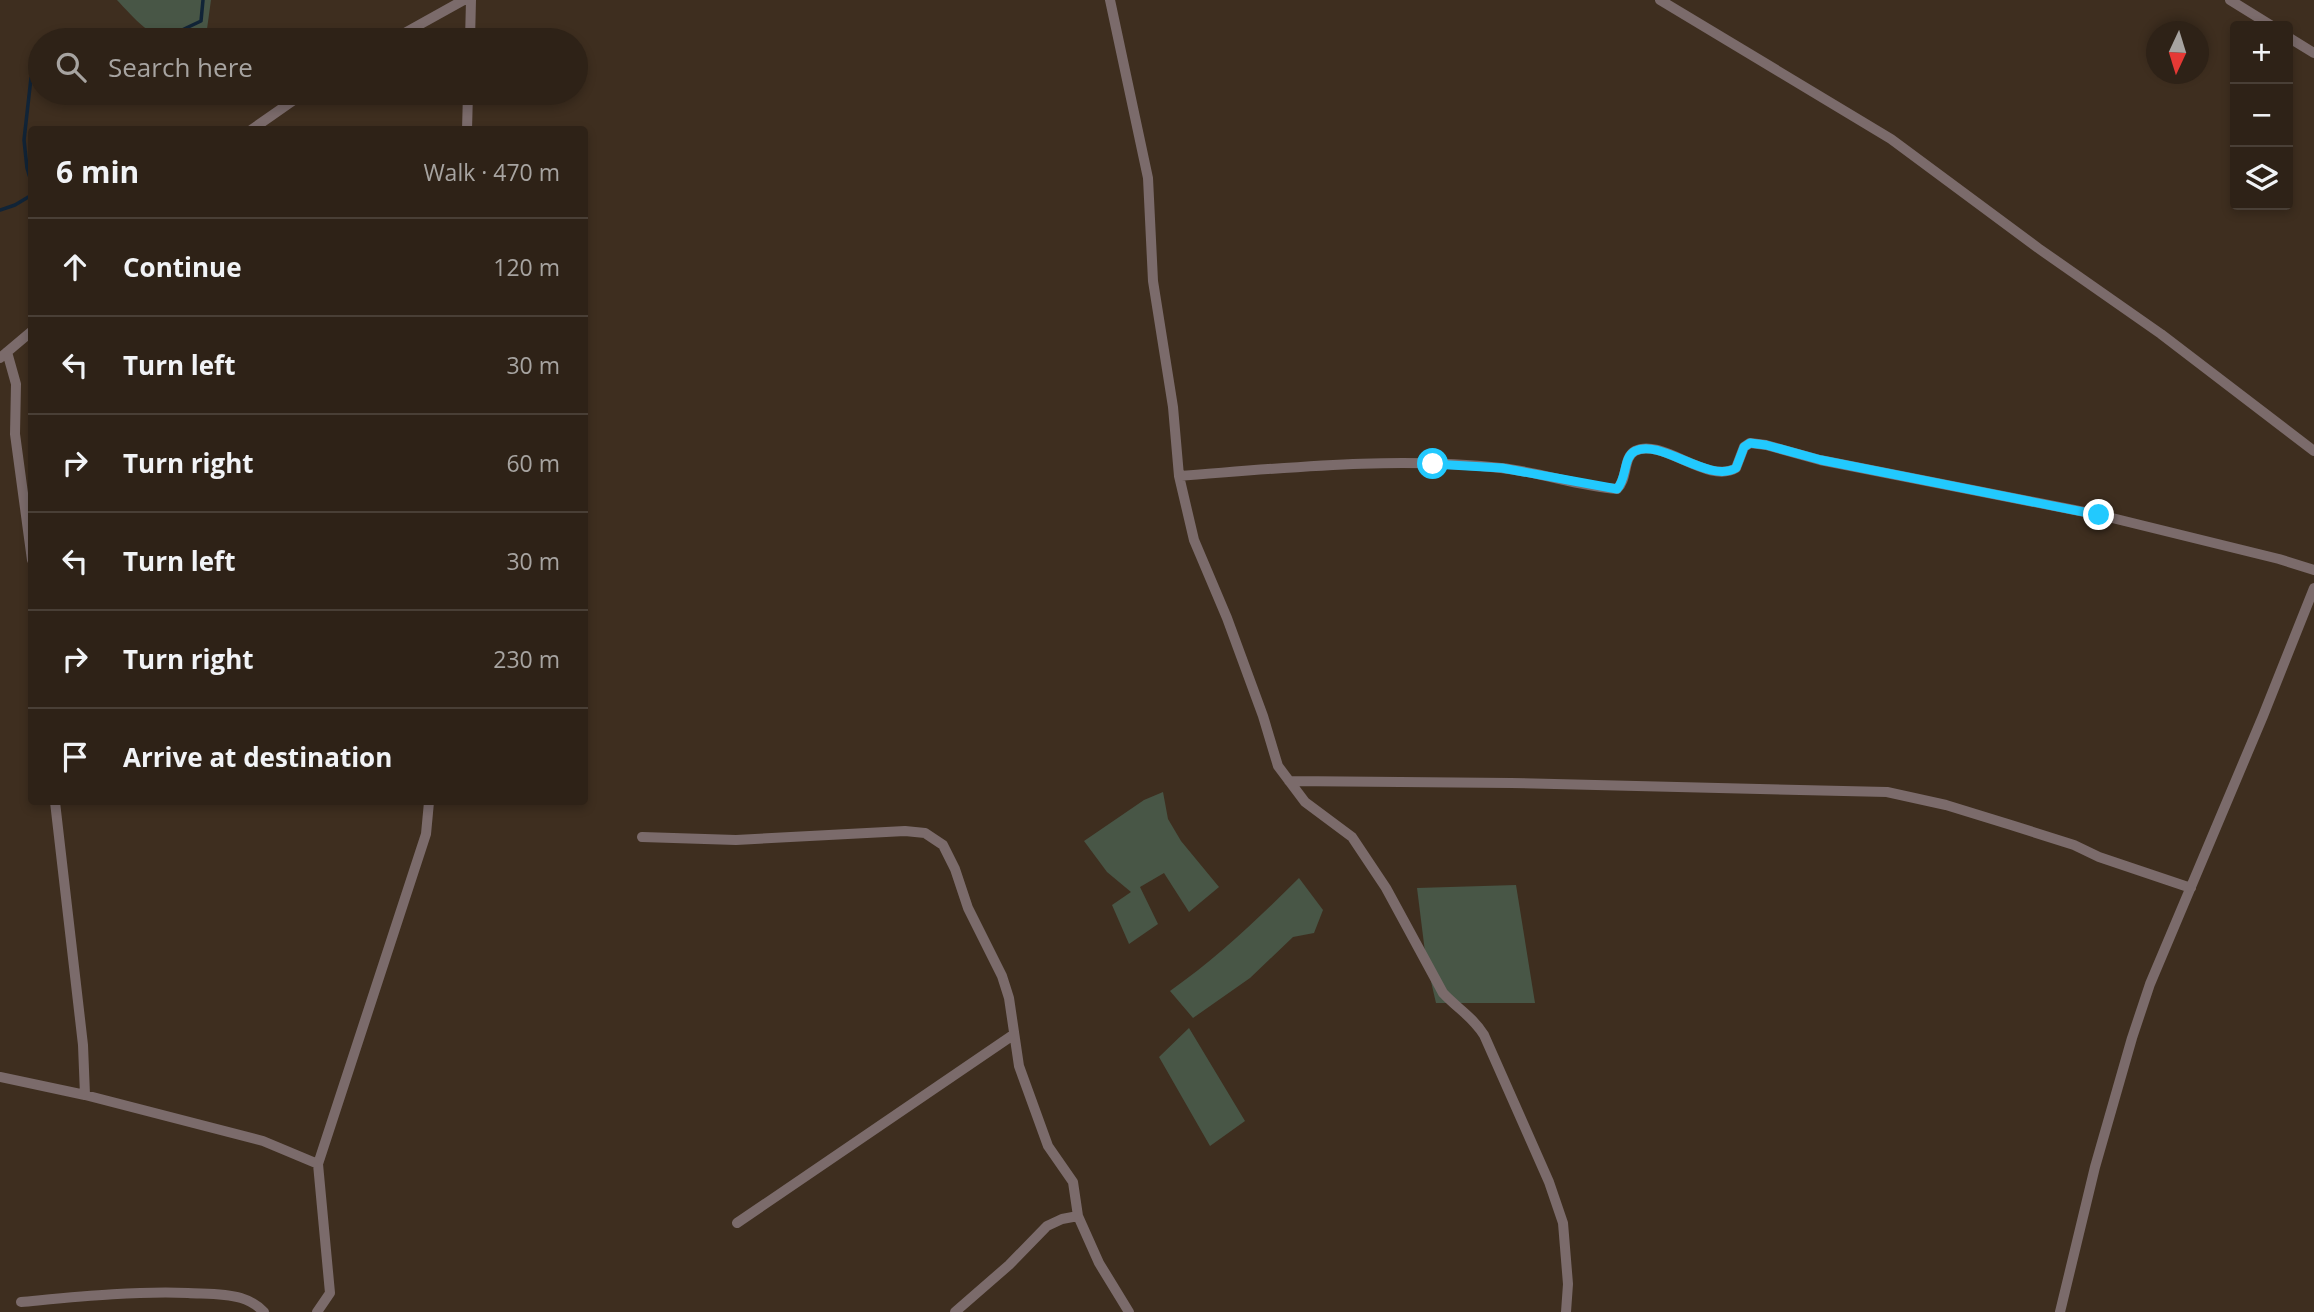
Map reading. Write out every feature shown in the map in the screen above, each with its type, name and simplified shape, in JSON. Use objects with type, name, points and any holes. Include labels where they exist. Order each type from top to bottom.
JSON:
[{"type":"street","points":[[414,28],[464,0]]},
{"type":"street","points":[[470,28],[471,0]]},
{"type":"street","points":[[1110,0],[1148,178],[1153,281],[1173,407],[1179,476],[1194,540],[1227,618],[1263,716],[1278,766],[1306,802],[1352,837],[1386,888],[1443,993],[1473,1017],[1484,1035],[1549,1182],[1563,1223],[1568,1284],[1566,1312]]},
{"type":"street","points":[[1660,0],[1891,139],[2038,248],[2161,334],[2314,451]]},
{"type":"street","points":[[2230,0],[2264,21]]},
{"type":"street","points":[[2293,40],[2314,53]]},
{"type":"street","points":[[257,126],[287,105]]},
{"type":"street","points":[[467,126],[468,105]]},
{"type":"street","points":[[28,334],[4,355],[16,384],[15,434],[28,530]]},
{"type":"street","points":[[1179,476],[1340,466],[1433,464],[1502,468],[1617,489],[1621,485],[1633,451],[1642,449],[1662,452],[1704,468],[1729,471],[1736,468],[1744,447],[1755,443],[1821,460],[2099,515],[2314,570]]},
{"type":"street","points":[[2060,1312],[2095,1167],[2150,984],[2314,588]]},
{"type":"street","points":[[1289,781],[1886,792],[1946,805],[2074,845],[2099,857],[2191,888]]},
{"type":"street","points":[[55,805],[83,1045],[85,1095]]},
{"type":"street","points":[[317,1312],[330,1293],[318,1164],[426,834],[429,805]]},
{"type":"street","points":[[642,837],[736,840],[905,831],[925,832],[943,845],[955,869],[968,908],[1002,976],[1009,998],[1013,1035],[1027,1093],[1048,1146],[1073,1182],[1078,1216],[1099,1263],[1129,1312]]},
{"type":"street","points":[[737,1223],[1013,1035]]},
{"type":"street","points":[[0,1077],[85,1095],[263,1142],[318,1164]]},
{"type":"street","points":[[956,1312],[1009,1265],[1047,1226],[1078,1216]]},
{"type":"street","points":[[21,1302],[99,1295],[206,1294],[240,1298],[254,1303],[264,1312]]},
{"type":"green space","points":[[117,0],[211,0],[207,28],[146,28]]},
{"type":"green space","points":[[1163,792],[1168,819],[1181,841],[1219,887],[1189,912],[1164,873],[1140,887],[1158,924],[1129,944],[1112,905],[1131,892],[1107,872],[1084,841],[1144,800]]},
{"type":"green space","points":[[1299,878],[1323,910],[1314,933],[1293,937],[1250,978],[1193,1018],[1170,991],[1237,937]]},
{"type":"green space","points":[[1516,885],[1535,1003],[1436,1003],[1426,960],[1417,888]]},
{"type":"green space","points":[[1189,1028],[1245,1121],[1210,1146],[1159,1057]]},
{"type":"waterway","points":[[186,28],[201,21],[203,0]]},
{"type":"waterway","points":[[28,105],[24,140],[28,171]]},
{"type":"waterway","points":[[0,210],[28,197]]},
{"type":"route","points":[[1433,464],[1502,468],[1617,489],[1624,478],[1633,451],[1652,450],[1704,468],[1733,471],[1739,464],[1744,447],[1755,443],[1821,460],[2099,515]]}]
